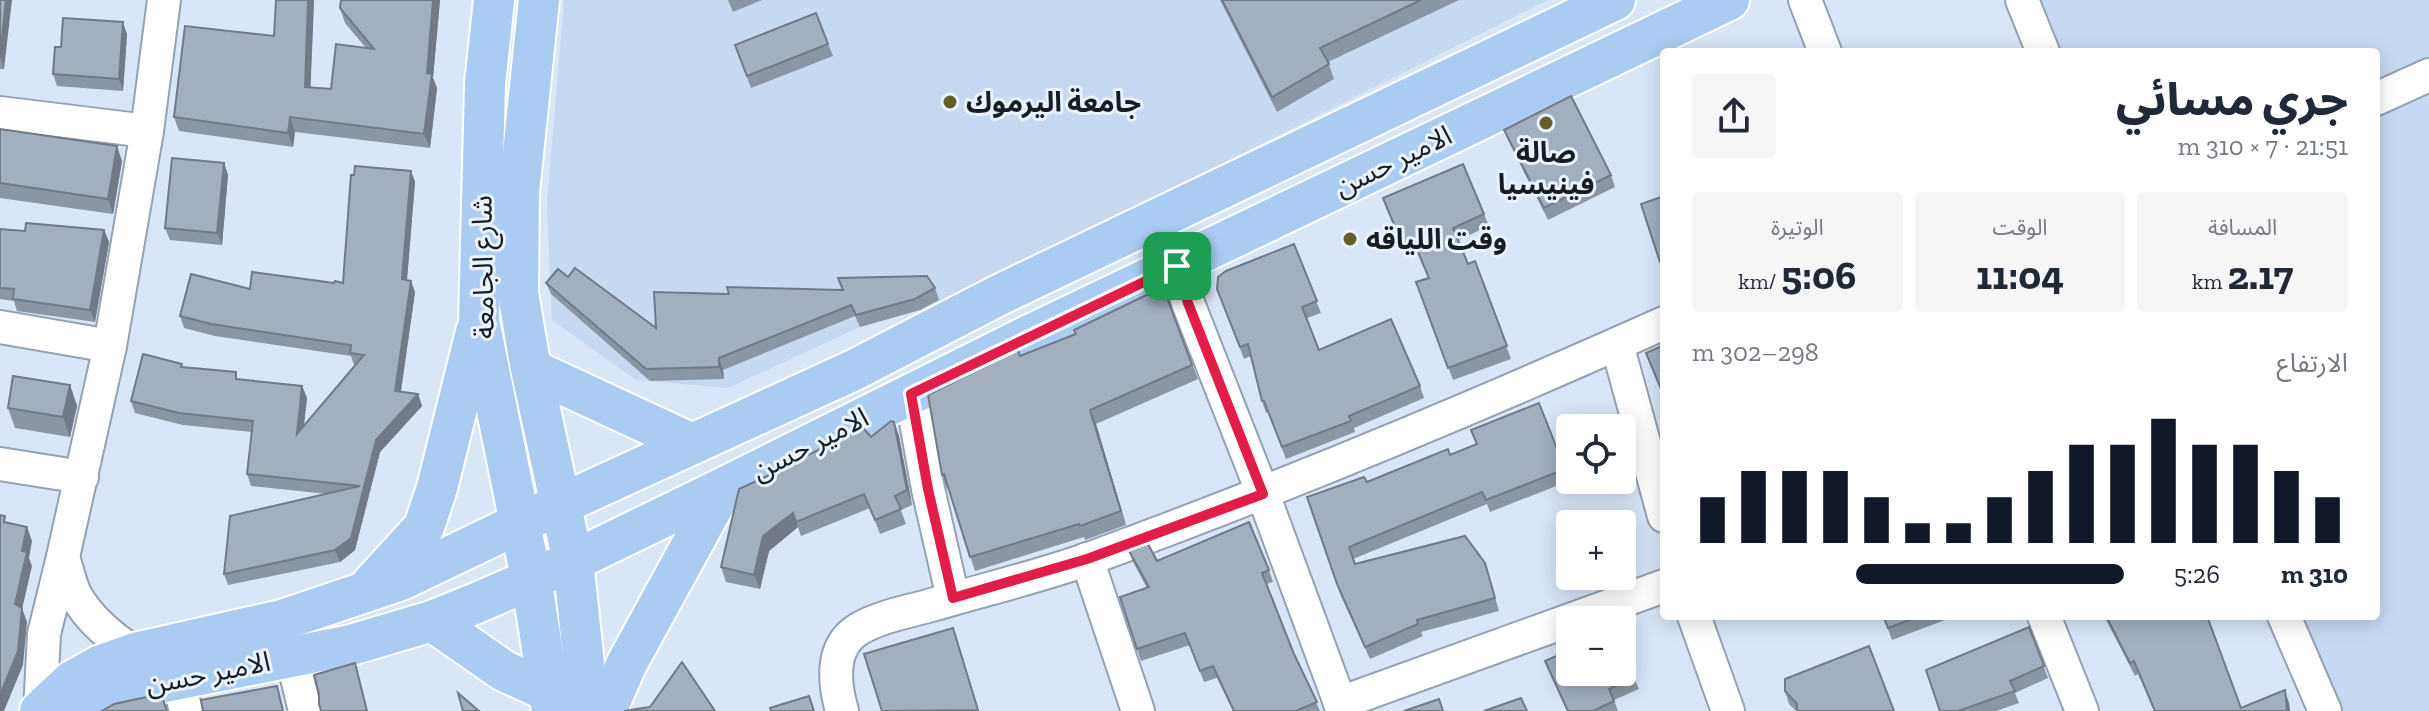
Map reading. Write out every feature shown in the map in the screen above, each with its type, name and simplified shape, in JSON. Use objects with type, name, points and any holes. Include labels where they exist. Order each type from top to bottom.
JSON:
[{"type":"main road","name":"شارع الجامعة","points":[[494,0],[485,84],[479,321],[531,578],[550,701]]},
{"type":"main road","name":"شارع الجامعة","points":[[539,0],[519,192],[518,293],[530,364],[573,561],[589,711]]},
{"type":"main road","name":"الامير حسن","points":[[40,711],[84,673],[135,653],[282,620],[401,580],[854,370],[999,295],[1615,0]]},
{"type":"main road","name":"الامير حسن","points":[[83,711],[114,692],[182,695],[292,657],[351,645],[432,621],[573,561],[911,394],[1729,0]]},
{"type":"main road","points":[[361,595],[424,527],[437,488],[479,321]]},
{"type":"main road","points":[[530,364],[539,373],[692,444]]},
{"type":"main road","points":[[606,711],[626,665],[723,488]]},
{"type":"main road","points":[[432,621],[550,701]]},
{"type":"street","points":[[40,711],[44,634],[110,346],[147,131],[164,0]]},
{"type":"street","points":[[1805,0],[1823,48]]},
{"type":"street","points":[[2022,0],[2041,48]]},
{"type":"street","points":[[2380,97],[2429,75]]},
{"type":"street","points":[[0,113],[147,131]]},
{"type":"street","points":[[1177,266],[1188,303],[1263,494],[1341,707],[1660,587]]},
{"type":"street","points":[[842,711],[835,689],[835,668],[842,647],[858,629],[895,615],[1087,559],[1263,494],[1660,325]]},
{"type":"street","points":[[0,327],[110,346]]},
{"type":"street","points":[[1617,344],[1660,501]]},
{"type":"street","points":[[911,394],[928,489],[953,598]]},
{"type":"street","points":[[0,464],[82,477]]},
{"type":"street","points":[[63,557],[75,594],[108,635],[135,653]]},
{"type":"street","points":[[1087,559],[1138,711]]},
{"type":"street","points":[[1695,620],[1728,711]]},
{"type":"street","points":[[2046,620],[2082,711]]},
{"type":"street","points":[[2286,620],[2325,711]]},
{"type":"street","points":[[292,657],[305,711]]},
{"type":"shaded area","name":"جامعة اليرموك","points":[[564,0],[1548,0],[942,304],[860,327],[728,388],[636,380],[552,320],[547,203]]},
{"type":"shaded area","points":[[2021,0],[2429,0],[2429,711],[2314,711],[2277,620],[2380,620],[2380,48],[2041,48]]},
{"type":"building","points":[[0,0],[6,0],[0,56]]},
{"type":"building","points":[[276,0],[308,0],[305,87],[331,89],[336,44],[374,49],[340,8],[341,0],[433,0],[427,73],[432,74],[424,134],[290,117],[288,133],[174,117],[185,26],[274,36]]},
{"type":"building","points":[[1222,0],[1421,0],[1320,48],[1329,64],[1272,97]]},
{"type":"building","points":[[816,13],[828,44],[747,76],[735,45]]},
{"type":"building","points":[[63,18],[123,22],[119,79],[53,74],[55,47],[61,47]]},
{"type":"building","points":[[1571,96],[1611,175],[1544,208],[1504,130]]},
{"type":"building","points":[[0,129],[117,146],[108,199],[0,183]]},
{"type":"building","points":[[172,158],[224,163],[217,233],[165,228]]},
{"type":"building","points":[[1463,164],[1484,214],[1453,228],[1468,264],[1475,261],[1507,346],[1448,368],[1416,282],[1429,278],[1413,240],[1402,244],[1383,198]]},
{"type":"building","points":[[355,166],[411,171],[402,279],[411,281],[395,391],[418,394],[376,440],[351,538],[335,550],[224,574],[230,516],[360,486],[247,474],[253,421],[179,413],[131,401],[143,354],[182,364],[181,367],[236,372],[236,379],[302,386],[297,434],[364,355],[350,353],[351,345],[211,324],[180,316],[191,274],[250,289],[252,272],[343,283],[351,175],[354,175]]},
{"type":"building","points":[[1660,197],[1660,262],[1641,204]]},
{"type":"building","points":[[26,223],[104,230],[90,310],[13,299],[14,289],[0,288],[0,229],[25,231]]},
{"type":"building","points":[[1294,244],[1317,301],[1302,307],[1319,350],[1391,319],[1420,386],[1349,416],[1351,421],[1282,447],[1262,401],[1248,344],[1240,347],[1217,289],[1218,277],[1226,271]]},
{"type":"building","points":[[575,268],[656,328],[654,292],[729,294],[727,287],[843,290],[838,278],[927,276],[935,288],[915,299],[856,315],[851,305],[719,358],[719,367],[646,369],[546,283],[558,269],[568,277]]},
{"type":"building","points":[[1163,287],[1192,365],[1090,410],[1121,511],[1080,526],[970,557],[942,475],[928,395],[1018,350],[1020,356],[1076,334],[1074,330]]},
{"type":"building","points":[[1660,347],[1660,386],[1646,353]]},
{"type":"building","points":[[13,376],[70,385],[63,417],[8,408]]},
{"type":"building","points":[[1539,403],[1556,446],[1556,473],[1486,500],[1482,492],[1349,547],[1355,564],[1465,536],[1485,563],[1495,598],[1417,620],[1418,624],[1365,647],[1337,584],[1307,497],[1364,477],[1367,482],[1448,449],[1450,455],[1477,444],[1471,430]]},
{"type":"building","points":[[891,421],[894,422],[907,490],[895,496],[901,509],[875,520],[864,494],[796,522],[793,513],[763,536],[754,575],[721,567],[739,489],[863,428],[871,437]]},
{"type":"building","points":[[0,515],[5,516],[4,522],[27,527],[22,551],[27,552],[15,604],[22,608],[18,651],[0,695]]},
{"type":"building","points":[[1249,522],[1269,570],[1262,573],[1317,702],[1299,711],[1234,711],[1213,666],[1200,671],[1185,633],[1137,649],[1120,597],[1149,587],[1129,551],[1148,544],[1157,561]]},
{"type":"building","points":[[1885,620],[1909,620],[1888,628]]},
{"type":"building","points":[[2108,620],[2208,620],[2241,708],[2285,690],[2287,711],[2155,711],[2134,661],[2130,663]]},
{"type":"building","points":[[2029,627],[2044,666],[2010,681],[2015,691],[1958,711],[1940,711],[1926,670]]},
{"type":"building","points":[[953,628],[978,710],[882,711],[864,654]]},
{"type":"building","points":[[1869,646],[1894,711],[1797,711],[1797,704],[1785,691],[1785,679]]},
{"type":"building","points":[[1556,656],[1556,685],[1545,661]]},
{"type":"building","points":[[682,662],[715,711],[624,711],[650,707]]},
{"type":"building","points":[[355,663],[367,711],[321,711],[314,675]]},
{"type":"building","points":[[277,686],[283,711],[203,711],[201,700]]},
{"type":"building","points":[[1556,686],[1615,686],[1609,689],[1614,701],[1593,711],[1568,711]]},
{"type":"building","points":[[458,693],[479,711],[463,711]]},
{"type":"building","points":[[161,694],[167,711],[102,711],[114,704]]},
{"type":"building","points":[[809,696],[814,711],[771,711],[770,708]]},
{"type":"building","points":[[1521,698],[1527,711],[1484,711]]},
{"type":"building","points":[[1439,699],[1443,711],[1404,711]]},
{"type":"place","name":"جامعة اليرموك","points":[[950,102]]},
{"type":"place","name":"صالة فينيسيا","points":[[1546,123]]},
{"type":"place","name":"وقت اللياقه","points":[[1350,239]]},
{"type":"route","points":[[1177,266],[1188,303],[1263,494],[1087,559],[953,598],[928,489],[911,394],[1177,266]]}]
